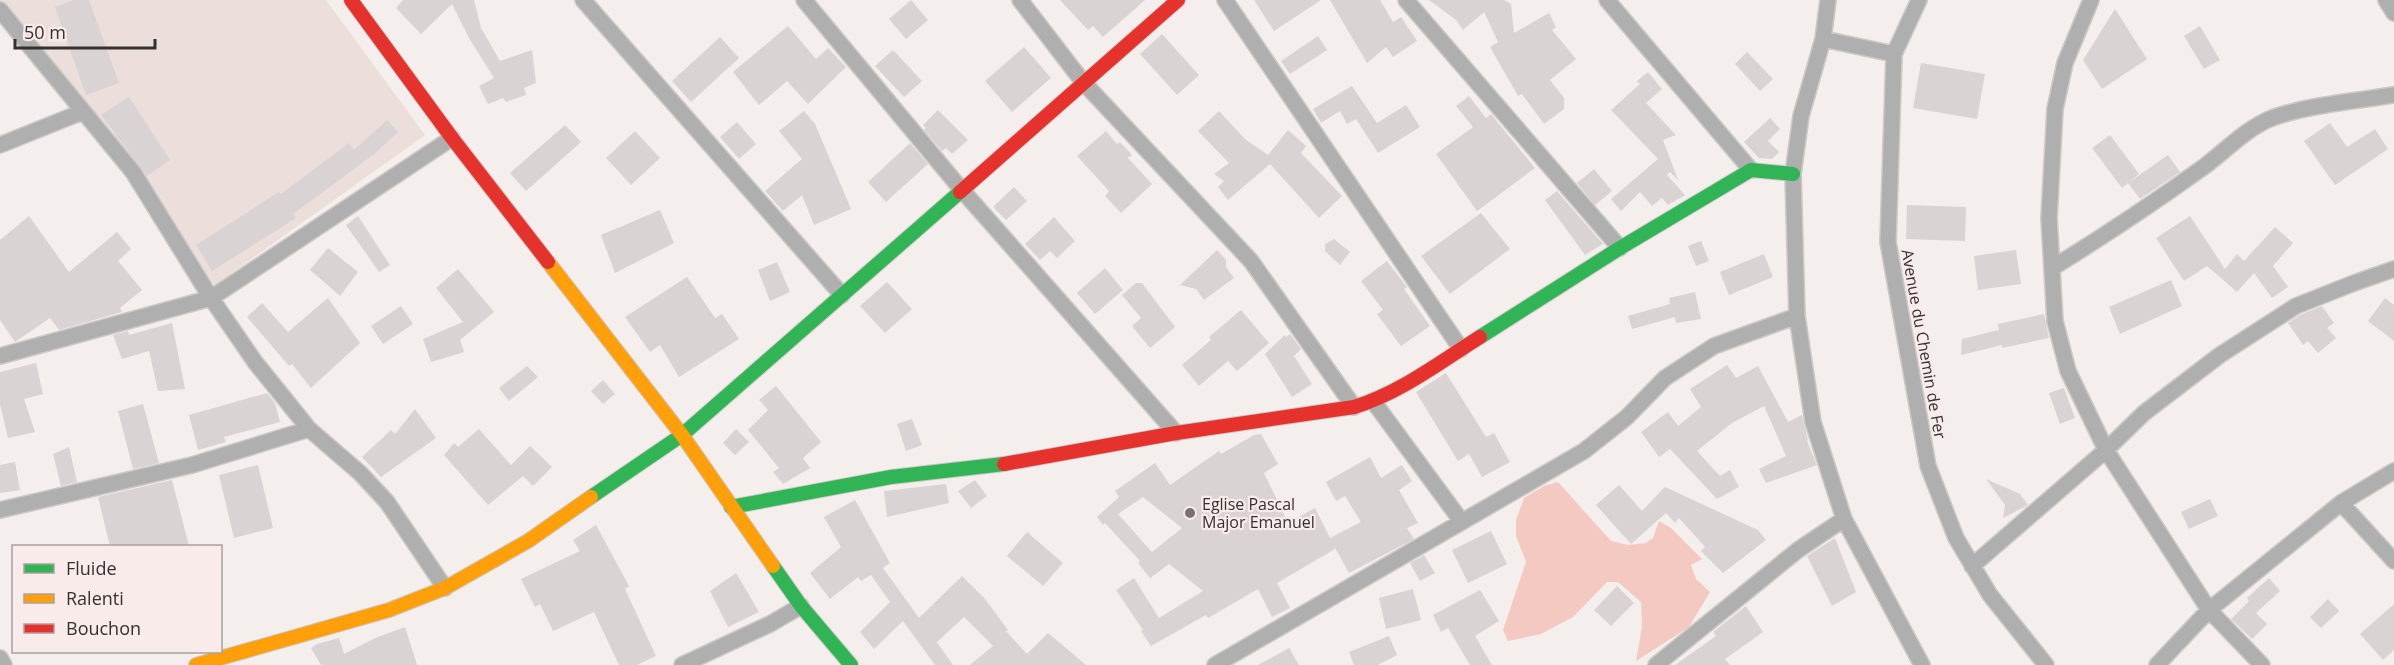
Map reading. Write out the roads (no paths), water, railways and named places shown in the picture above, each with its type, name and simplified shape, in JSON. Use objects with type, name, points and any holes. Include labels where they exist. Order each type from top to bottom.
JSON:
[{"type":"street","points":[[351,0],[452,138],[682,435],[801,606],[851,665]]},
{"type":"street","points":[[583,0],[842,295]]},
{"type":"street","points":[[804,0],[961,189],[1176,432]]},
{"type":"street","points":[[1020,0],[1083,82],[1251,261],[1354,407]]},
{"type":"street","points":[[196,665],[389,610],[445,588],[528,541],[682,435],[1178,0]]},
{"type":"street","points":[[1225,0],[1461,349]]},
{"type":"street","points":[[1406,0],[1620,249]]},
{"type":"street","points":[[1607,0],[1751,170]]},
{"type":"street","points":[[1828,0],[1823,39],[1801,116],[1793,174],[1797,316],[1813,422],[1844,519],[1922,665]]},
{"type":"street","name":"Avenue du Chemin de Fer","points":[[1919,0],[1894,54],[1888,242],[1928,466],[1956,538],[1972,566],[1990,595],[2046,665]]},
{"type":"street","points":[[2091,0],[2066,63],[2055,109],[2049,219],[2055,321],[2068,371],[2106,450],[2209,610],[2262,665]]},
{"type":"street","points":[[2386,0],[2394,13]]},
{"type":"street","points":[[0,10],[133,172],[211,298],[255,362],[309,429],[360,473],[387,502],[445,588]]},
{"type":"street","points":[[1823,39],[1894,54]]},
{"type":"street","points":[[2052,268],[2116,228],[2206,165],[2249,131],[2271,118],[2394,95]]},
{"type":"street","points":[[0,145],[82,112]]},
{"type":"street","points":[[0,356],[211,298],[452,138]]},
{"type":"street","points":[[731,507],[891,477],[1014,463],[1176,432],[1354,407],[1373,401],[1407,383],[1751,170],[1793,174]]},
{"type":"street","points":[[1972,566],[2106,450],[2144,413],[2220,355],[2296,306],[2354,282],[2394,269]]},
{"type":"street","points":[[1222,663],[1584,451],[1627,417],[1665,378],[1714,346],[1797,316]]},
{"type":"street","points":[[1373,401],[1462,522]]},
{"type":"street","points":[[0,510],[192,465],[309,429]]},
{"type":"street","points":[[2157,665],[2209,610],[2341,503],[2394,471]]},
{"type":"street","points":[[2341,503],[2394,561]]},
{"type":"street","points":[[1656,665],[1798,550],[1844,519]]},
{"type":"street","points":[[682,665],[801,606]]},
{"type":"street","points":[[0,658],[4,665]]},
{"type":"place","name":"Eglise Pascal Major Emanuel","points":[[1190,513]]}]
